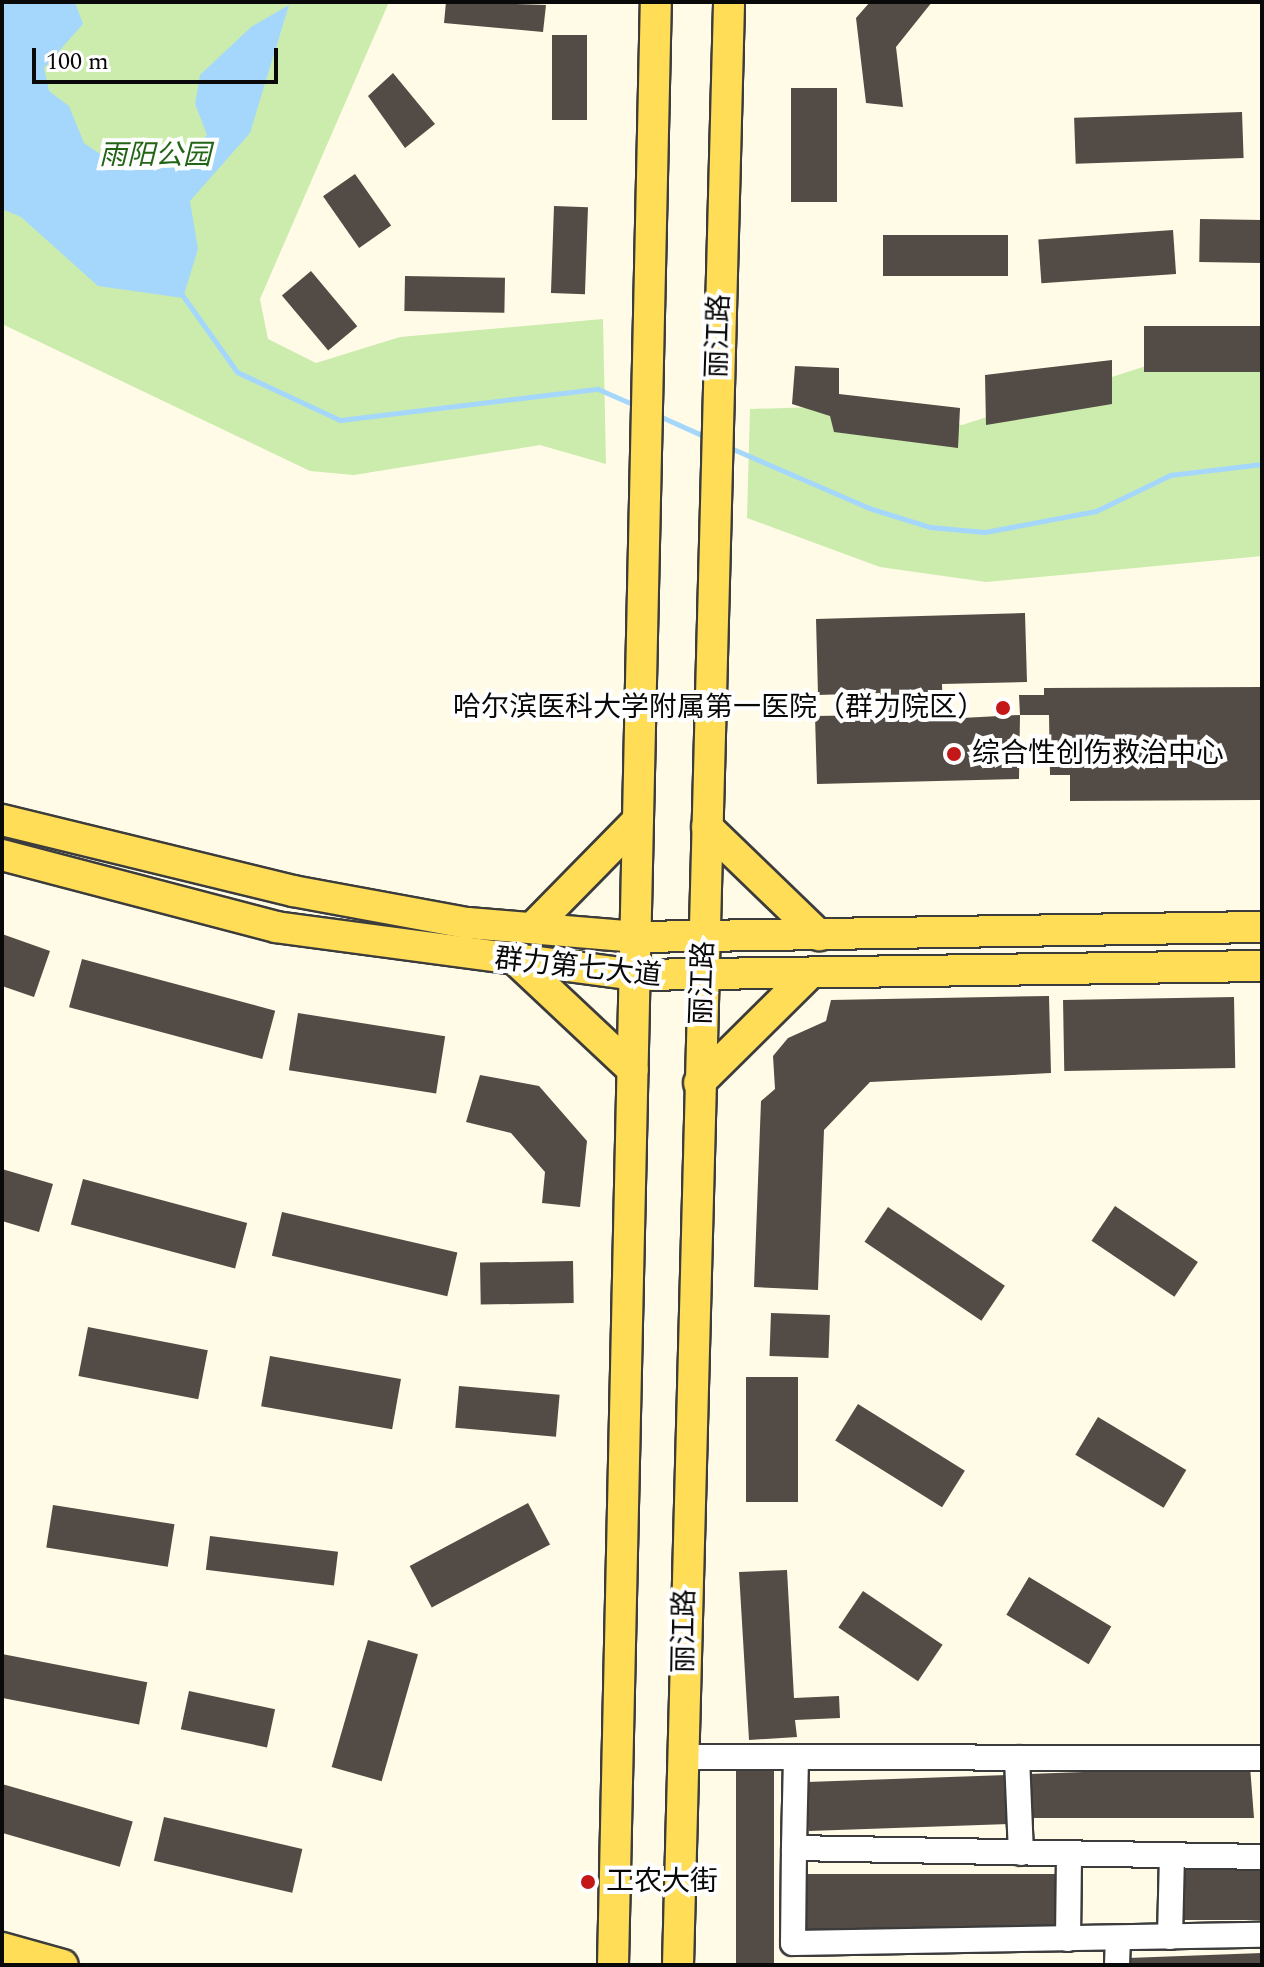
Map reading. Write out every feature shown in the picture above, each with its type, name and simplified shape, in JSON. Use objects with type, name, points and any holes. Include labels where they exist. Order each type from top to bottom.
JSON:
[{"type":"main road","points":[[613,1965],[656,2]]},
{"type":"main road","name":"丽江路","points":[[678,1965],[729,2]]},
{"type":"main road","name":"群力第七大道","points":[[2,820],[293,891],[532,928],[637,937],[1262,927]]},
{"type":"main road","points":[[532,928],[638,820]]},
{"type":"main road","points":[[707,827],[819,935]]},
{"type":"main road","name":"群力第七大道","points":[[2,855],[276,927],[519,963],[635,975],[703,980],[1262,966]]},
{"type":"main road","points":[[519,963],[633,1070]]},
{"type":"main road","points":[[699,1083],[806,977]]},
{"type":"main road","points":[[2,1948],[63,1965]]},
{"type":"street","points":[[682,1757],[1262,1758]]},
{"type":"street","points":[[796,1758],[793,1943],[1262,1935]]},
{"type":"street","points":[[1017,1758],[1021,1853]]},
{"type":"street","points":[[794,1848],[1262,1857]]},
{"type":"street","points":[[1068,1939],[1069,1854]]},
{"type":"street","points":[[1170,1937],[1172,1855]]},
{"type":"street","points":[[1117,1965],[1118,1938]]},
{"type":"green space","name":"雨阳公园","points":[[2,2],[389,2],[260,299],[268,339],[316,363],[400,337],[603,319],[606,464],[540,445],[354,475],[310,471],[2,324]]},
{"type":"green space","points":[[1146,366],[1262,366],[1262,556],[986,582],[880,567],[747,518],[750,409],[817,407],[962,425]]},
{"type":"water","points":[[2,2],[75,2],[83,24],[44,68],[49,91],[69,106],[84,143],[112,162],[173,168],[207,135],[195,104],[200,75],[251,27],[289,5],[250,133],[190,201],[198,249],[183,298],[98,286],[21,217],[2,209]]},
{"type":"building","points":[[446,2],[546,5],[543,32],[444,23]]},
{"type":"building","points":[[870,2],[932,2],[896,47],[903,107],[866,103],[856,18]]},
{"type":"building","points":[[552,35],[587,35],[587,120],[552,120]]},
{"type":"building","points":[[393,73],[435,124],[405,148],[368,96]]},
{"type":"building","points":[[791,88],[837,88],[837,202],[791,202]]},
{"type":"building","points":[[1242,112],[1244,158],[1076,164],[1074,118]]},
{"type":"building","points":[[355,174],[391,226],[359,248],[323,196]]},
{"type":"building","points":[[554,206],[588,207],[585,294],[551,293]]},
{"type":"building","points":[[1200,219],[1262,220],[1261,263],[1199,262]]},
{"type":"building","points":[[1173,230],[1176,274],[1041,283],[1038,239]]},
{"type":"building","points":[[883,235],[1008,235],[1008,276],[883,276]]},
{"type":"building","points":[[311,271],[357,326],[328,351],[282,295]]},
{"type":"building","points":[[405,276],[505,278],[504,313],[404,311]]},
{"type":"building","points":[[1144,326],[1262,326],[1262,372],[1144,372]]},
{"type":"building","points":[[1112,360],[1112,404],[986,425],[985,375]]},
{"type":"building","points":[[795,366],[839,368],[839,394],[960,408],[958,448],[834,432],[830,416],[792,404]]},
{"type":"building","points":[[1025,613],[1027,682],[942,684],[943,719],[1020,715],[1019,779],[817,784],[815,716],[880,715],[880,693],[818,695],[816,619]]},
{"type":"building","points":[[1262,687],[1262,800],[1070,801],[1070,775],[1050,775],[1049,715],[1020,715],[1019,695],[1044,695],[1044,688]]},
{"type":"building","points":[[2,934],[50,951],[34,997],[2,986]]},
{"type":"building","points":[[82,959],[275,1011],[262,1059],[69,1007]]},
{"type":"building","points":[[1049,996],[1051,1073],[870,1082],[824,1130],[818,1290],[754,1287],[761,1101],[775,1089],[773,1056],[788,1038],[826,1021],[831,1000]]},
{"type":"building","points":[[1234,997],[1235,1068],[1064,1071],[1063,1000]]},
{"type":"building","points":[[298,1013],[445,1036],[436,1094],[289,1070]]},
{"type":"building","points":[[480,1075],[539,1086],[587,1141],[580,1207],[542,1203],[545,1172],[511,1133],[466,1122]]},
{"type":"building","points":[[2,1169],[53,1184],[39,1232],[2,1221]]},
{"type":"building","points":[[83,1179],[247,1223],[235,1268],[71,1224]]},
{"type":"building","points":[[1115,1206],[1198,1262],[1174,1297],[1092,1241]]},
{"type":"building","points":[[888,1207],[1005,1286],[981,1321],[865,1242]]},
{"type":"building","points":[[282,1212],[457,1252],[447,1296],[272,1256]]},
{"type":"building","points":[[573,1261],[574,1303],[481,1305],[480,1263]]},
{"type":"building","points":[[771,1313],[830,1315],[828,1358],[769,1356]]},
{"type":"building","points":[[88,1327],[208,1350],[198,1399],[78,1376]]},
{"type":"building","points":[[270,1356],[401,1379],[392,1429],[261,1406]]},
{"type":"building","points":[[746,1377],[798,1377],[798,1502],[746,1502]]},
{"type":"building","points":[[459,1386],[560,1395],[556,1437],[455,1428]]},
{"type":"building","points":[[858,1404],[965,1471],[942,1507],[835,1440]]},
{"type":"building","points":[[1098,1417],[1186,1470],[1164,1508],[1075,1455]]},
{"type":"building","points":[[528,1503],[550,1544],[432,1607],[410,1566]]},
{"type":"building","points":[[53,1505],[174,1524],[168,1567],[46,1547]]},
{"type":"building","points":[[210,1536],[338,1552],[334,1585],[206,1570]]},
{"type":"building","points":[[787,1570],[794,1698],[839,1696],[840,1718],[795,1720],[797,1737],[749,1740],[739,1572]]},
{"type":"building","points":[[1029,1577],[1111,1626],[1089,1664],[1006,1615]]},
{"type":"building","points":[[863,1591],[943,1645],[918,1681],[838,1627]]},
{"type":"building","points":[[368,1640],[418,1654],[382,1781],[332,1767]]},
{"type":"building","points":[[2,1654],[147,1682],[139,1724],[2,1698]]},
{"type":"building","points":[[189,1691],[275,1709],[267,1747],[181,1729]]},
{"type":"building","points":[[1250,1766],[1254,1818],[1027,1818],[1028,1774]]},
{"type":"building","points":[[736,1769],[774,1769],[774,1965],[736,1965]]},
{"type":"building","points":[[1007,1775],[1009,1824],[809,1831],[807,1782]]},
{"type":"building","points":[[2,1784],[133,1821],[120,1867],[2,1833]]},
{"type":"building","points":[[164,1817],[302,1849],[292,1893],[154,1861]]},
{"type":"building","points":[[1178,1868],[1262,1868],[1262,1920],[1178,1920]]},
{"type":"building","points":[[802,1874],[1055,1874],[1055,1930],[802,1930]]},
{"type":"building","points":[[1262,1953],[1262,1965],[1129,1965],[1128,1958]]},
{"type":"waterway","points":[[183,296],[237,372],[340,420],[598,389],[637,406]]},
{"type":"waterway","points":[[657,415],[706,437]]},
{"type":"waterway","points":[[726,446],[869,508],[930,527],[985,532],[1096,511],[1170,475],[1262,464]]},
{"type":"place","name":"哈尔滨医科大学附属第一医院（群力院区）","points":[[1003,708]]},
{"type":"place","name":"综合性创伤救治中心","points":[[954,754]]},
{"type":"place","name":"工农大街","points":[[588,1882]]}]
